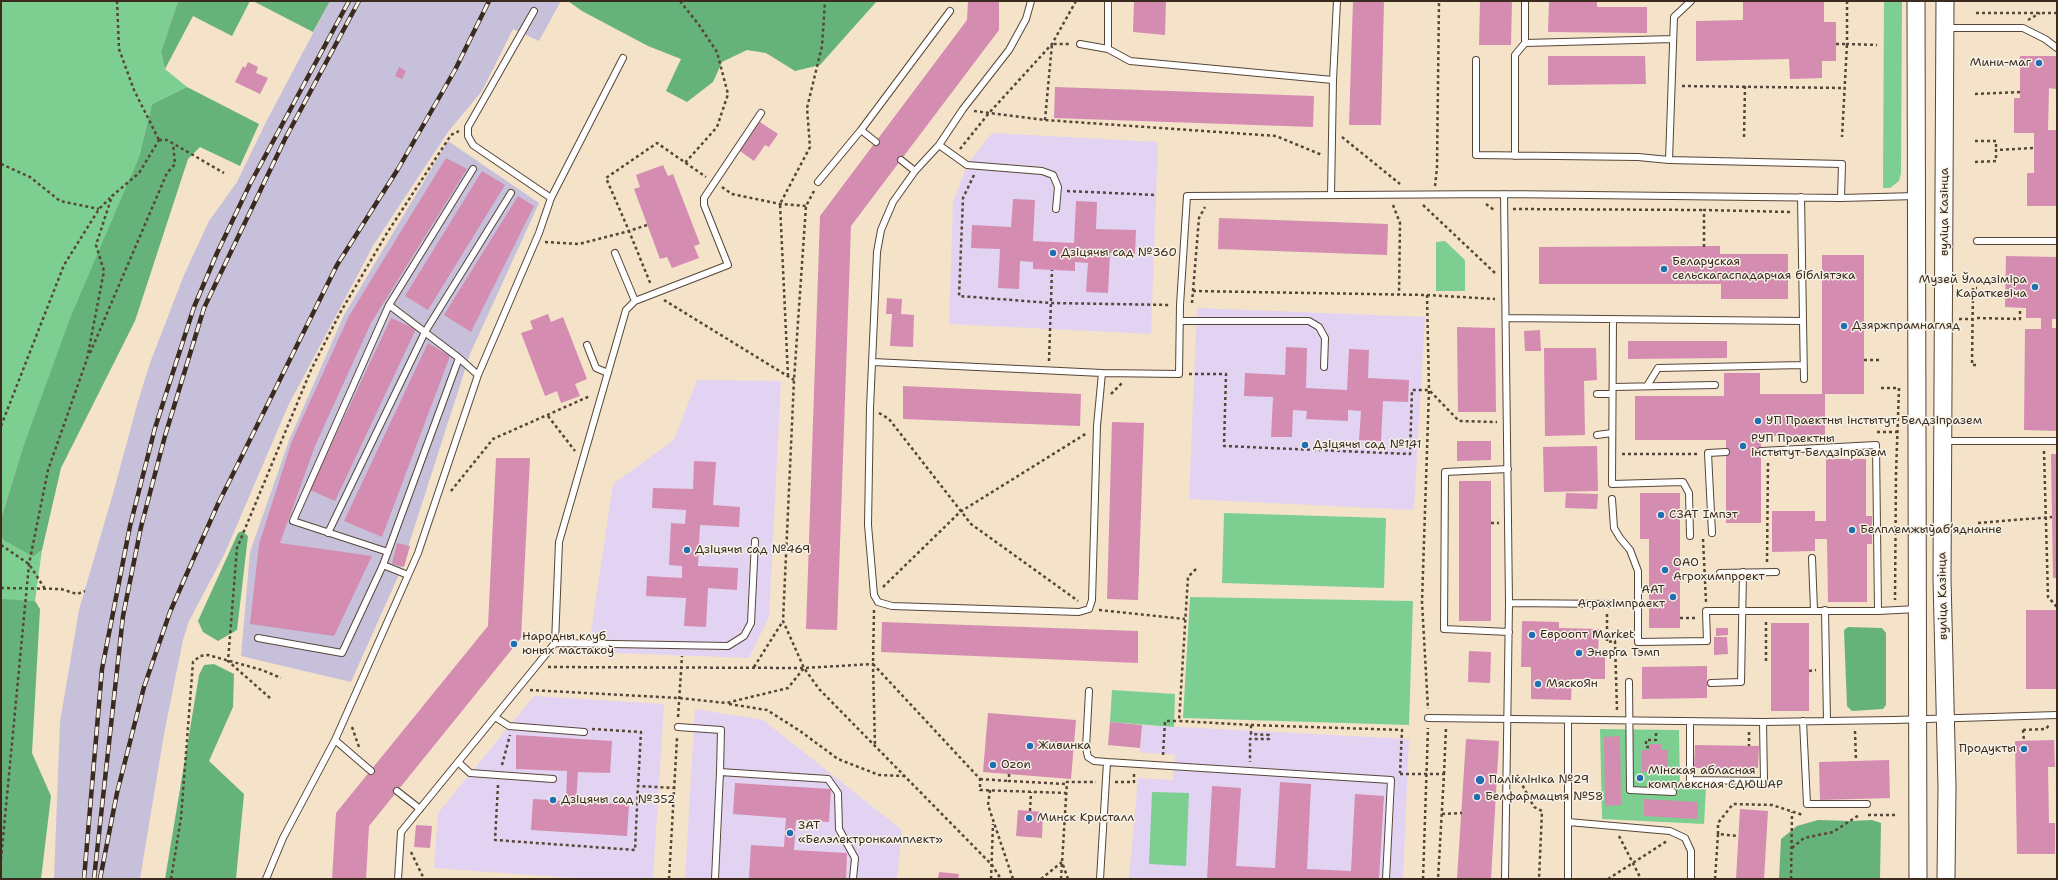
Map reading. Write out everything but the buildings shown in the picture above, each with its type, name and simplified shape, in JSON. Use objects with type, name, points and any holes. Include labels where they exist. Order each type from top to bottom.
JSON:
[{"type":"main road","name":"вуліца Казінца","points":[[1916,1],[1919,720],[1918,879]]},
{"type":"main road","name":"вуліца Казінца","points":[[1945,1],[1942,578],[1946,879]]},
{"type":"main road","points":[[1917,196],[1945,196]]},
{"type":"lane","points":[[1031,1],[1026,19],[1009,50],[963,110],[939,145],[915,171],[892,202],[881,230],[877,252],[870,408],[868,525],[874,595],[878,602],[892,606],[1079,612],[1089,609],[1092,600],[1097,426],[1102,373]]},
{"type":"lane","points":[[1108,1],[1108,49]]},
{"type":"lane","points":[[1331,195],[1333,80],[1337,1]]},
{"type":"lane","points":[[1515,156],[1515,55],[1525,42],[1525,1]]},
{"type":"lane","points":[[1670,160],[1674,17],[1691,1]]},
{"type":"lane","points":[[534,11],[468,128],[468,136],[473,145],[551,198]]},
{"type":"lane","points":[[818,182],[860,130],[950,11]]},
{"type":"lane","points":[[1945,28],[2024,28],[2045,39],[2057,48]]},
{"type":"lane","points":[[1525,42],[1673,39]]},
{"type":"lane","points":[[1080,44],[1108,49],[1130,61],[1333,80]]},
{"type":"lane","points":[[266,879],[283,838],[335,740],[418,553],[478,375],[536,242],[551,198],[623,58]]},
{"type":"lane","points":[[1476,60],[1476,155],[1638,157],[1670,160],[1842,164],[1841,198]]},
{"type":"lane","points":[[398,879],[401,832],[555,643],[559,542],[626,310],[635,301],[728,265],[704,205],[704,198],[760,113]]},
{"type":"lane","points":[[860,130],[876,142]]},
{"type":"lane","points":[[939,145],[967,165],[1042,171],[1053,175],[1058,190],[1056,208]]},
{"type":"lane","points":[[901,160],[915,171]]},
{"type":"lane","points":[[388,552],[292,521],[389,305],[473,169]]},
{"type":"lane","points":[[328,533],[425,332],[511,193]]},
{"type":"lane","points":[[1504,194],[1508,422],[1509,603],[1505,879]]},
{"type":"lane","points":[[873,362],[1102,373],[1179,374],[1180,305],[1187,196],[1504,194],[1841,198],[1917,196]]},
{"type":"lane","points":[[1801,197],[1804,379]]},
{"type":"lane","points":[[1976,241],[2057,241]]},
{"type":"lane","points":[[615,253],[635,301]]},
{"type":"lane","points":[[389,305],[459,358],[478,375]]},
{"type":"lane","points":[[1506,318],[1803,321]]},
{"type":"lane","points":[[1613,320],[1612,484],[1683,482],[1689,493],[1690,536]]},
{"type":"lane","points":[[1180,321],[1309,321],[1319,327],[1325,338],[1324,367]]},
{"type":"lane","points":[[587,345],[596,368],[608,373]]},
{"type":"lane","points":[[258,638],[342,653],[383,565],[459,358]]},
{"type":"lane","points":[[1647,386],[1658,368],[1803,365]]},
{"type":"lane","points":[[1612,387],[1715,385]]},
{"type":"lane","points":[[1597,394],[1612,394]]},
{"type":"lane","points":[[1597,435],[1612,434]]},
{"type":"lane","points":[[1943,440],[2057,441]]},
{"type":"lane","points":[[1761,451],[1876,445],[1878,611]]},
{"type":"lane","points":[[1712,533],[1708,454],[1726,452]]},
{"type":"lane","points":[[1508,469],[1445,472],[1444,628],[1509,632]]},
{"type":"lane","points":[[1612,499],[1614,528],[1630,550],[1638,571],[1638,642],[1707,642],[1706,611],[1878,611],[1918,609]]},
{"type":"lane","points":[[555,643],[728,646],[744,636],[751,623],[755,541]]},
{"type":"lane","points":[[1812,558],[1814,610]]},
{"type":"lane","points":[[383,565],[408,575]]},
{"type":"lane","points":[[1711,683],[1740,682],[1743,572]]},
{"type":"lane","points":[[1720,573],[1776,572]]},
{"type":"lane","points":[[1509,603],[1610,604]]},
{"type":"lane","points":[[1824,610],[1826,721]]},
{"type":"lane","points":[[1629,682],[1630,790],[1673,792]]},
{"type":"lane","points":[[1089,691],[1086,748],[1088,756],[1094,762],[1391,780],[1386,879]]},
{"type":"lane","points":[[1428,718],[1446,717],[1508,720],[1690,722],[1803,722],[2057,715]]},
{"type":"lane","points":[[494,717],[509,726],[585,730]]},
{"type":"lane","points":[[1568,720],[1568,879]]},
{"type":"lane","points":[[1690,722],[1690,780],[1764,781],[1763,722]]},
{"type":"lane","points":[[1803,722],[1807,804],[1867,804]]},
{"type":"lane","points":[[678,727],[721,730],[715,879]]},
{"type":"lane","points":[[335,740],[369,769]]},
{"type":"lane","points":[[458,762],[470,773],[553,779]]},
{"type":"lane","points":[[1100,879],[1106,762]]},
{"type":"lane","points":[[720,772],[828,779],[838,793],[839,829],[855,858],[853,879]]},
{"type":"lane","points":[[397,791],[420,809]]},
{"type":"lane","points":[[1568,822],[1670,831],[1678,834],[1685,838],[1691,851],[1691,879]]},
{"type":"path","points":[[117,1],[119,49],[134,90],[159,140]]},
{"type":"path","points":[[680,1],[699,25],[717,52],[728,94],[717,127],[685,162]]},
{"type":"path","points":[[788,376],[780,204],[810,147],[807,108],[822,46],[825,1]]},
{"type":"path","points":[[954,156],[989,113],[1052,44],[1076,1]]},
{"type":"path","points":[[1434,194],[1437,168],[1439,1]]},
{"type":"path","points":[[1842,138],[1847,44],[1847,1]]},
{"type":"path","points":[[1976,13],[2057,13]]},
{"type":"path","points":[[1052,44],[1080,44]]},
{"type":"path","points":[[1045,120],[1052,44]]},
{"type":"path","points":[[1836,44],[1877,45]]},
{"type":"path","points":[[1673,86],[1845,88]]},
{"type":"path","points":[[1744,137],[1745,86]]},
{"type":"path","points":[[1975,94],[2020,92]]},
{"type":"path","points":[[963,110],[1045,120],[1276,136],[1332,159]]},
{"type":"path","points":[[228,661],[237,548],[311,370],[340,313],[408,200],[451,135],[468,128]]},
{"type":"path","points":[[1332,129],[1413,194]]},
{"type":"path","points":[[159,140],[167,140],[224,172]]},
{"type":"path","points":[[1,426],[64,264],[100,209],[112,196],[139,173],[159,140]]},
{"type":"path","points":[[1975,141],[1996,141],[1996,160],[1975,162]]},
{"type":"path","points":[[794,380],[654,294],[606,178],[657,143],[732,194],[780,204],[806,206]]},
{"type":"path","points":[[1,859],[29,564],[48,470],[87,359],[166,174],[175,164],[173,144]]},
{"type":"path","points":[[1996,150],[2034,148]]},
{"type":"path","points":[[1,164],[30,177],[60,201],[100,209]]},
{"type":"path","points":[[979,166],[963,198],[959,296],[1051,303],[1180,305]]},
{"type":"path","points":[[818,182],[806,206],[794,380],[783,621],[804,668],[819,689],[992,865],[1001,879]]},
{"type":"path","points":[[1058,190],[1156,195]]},
{"type":"path","points":[[87,359],[104,271],[96,245],[112,196]]},
{"type":"path","points":[[1429,203],[1421,204],[1506,284]]},
{"type":"path","points":[[1481,203],[1493,211],[1505,209],[1801,212]]},
{"type":"path","points":[[1385,204],[1400,204]]},
{"type":"path","points":[[1393,204],[1400,224],[1399,295]]},
{"type":"path","points":[[1192,304],[1199,218],[1204,207],[1212,207]]},
{"type":"path","points":[[1704,210],[1704,247]]},
{"type":"path","points":[[536,242],[579,244],[647,225]]},
{"type":"path","points":[[1049,370],[1052,270]]},
{"type":"path","points":[[1976,365],[1972,365],[1972,350],[1973,288],[1977,288]]},
{"type":"path","points":[[1193,291],[1427,295],[1506,300]]},
{"type":"path","points":[[1423,879],[1428,718],[1422,602],[1429,390],[1427,295]]},
{"type":"path","points":[[1976,318],[2020,319],[2020,308]]},
{"type":"path","points":[[1864,360],[1881,360]]},
{"type":"path","points":[[1179,374],[1226,374],[1224,446],[1410,454],[1412,390],[1429,390],[1459,421],[1508,422]]},
{"type":"path","points":[[1187,380],[1188,374]]},
{"type":"path","points":[[1106,398],[1128,378]]},
{"type":"path","points":[[1881,388],[1899,388],[1897,432],[1895,610]]},
{"type":"path","points":[[450,493],[493,439],[548,416],[603,390]]},
{"type":"path","points":[[870,408],[889,419],[960,512],[971,524],[1089,609],[1185,619]]},
{"type":"path","points":[[548,416],[583,461]]},
{"type":"path","points":[[875,746],[873,664],[874,595],[960,512],[1097,426]]},
{"type":"path","points":[[1877,432],[1897,432]]},
{"type":"path","points":[[2044,441],[2048,597],[2057,607]]},
{"type":"path","points":[[1766,572],[1768,450]]},
{"type":"path","points":[[1612,454],[1708,454]]},
{"type":"path","points":[[1978,523],[2052,517]]},
{"type":"path","points":[[1703,534],[1706,611]]},
{"type":"path","points":[[1,545],[29,564],[46,590]]},
{"type":"path","points":[[1179,721],[1188,577],[1196,569]]},
{"type":"path","points":[[1,588],[46,590],[61,589],[77,594],[85,591]]},
{"type":"path","points":[[1610,604],[1607,642],[1615,641],[1617,720]]},
{"type":"path","points":[[1766,661],[1767,611]]},
{"type":"path","points":[[1680,618],[1706,618]]},
{"type":"path","points":[[753,667],[783,621]]},
{"type":"path","points":[[669,879],[682,645]]},
{"type":"path","points":[[171,879],[181,818],[193,662],[200,656],[208,655],[262,670],[281,678]]},
{"type":"path","points":[[228,661],[270,698]]},
{"type":"path","points":[[536,667],[682,666],[804,668],[873,664]]},
{"type":"path","points":[[873,664],[980,779],[980,790],[1066,793]]},
{"type":"path","points":[[726,703],[788,688],[804,668]]},
{"type":"path","points":[[679,698],[726,703],[767,710],[800,731],[838,759],[879,775],[904,776]]},
{"type":"path","points":[[346,713],[369,769]]},
{"type":"path","points":[[1438,879],[1446,717]]},
{"type":"path","points":[[1163,760],[1164,721],[1402,730],[1402,746]]},
{"type":"path","points":[[1250,764],[1250,739],[1269,739],[1269,735],[1251,734],[1251,725]]},
{"type":"path","points":[[1854,726],[1856,761]]},
{"type":"path","points":[[519,727],[511,732],[499,775],[496,840],[635,850],[640,732],[585,730]]},
{"type":"path","points":[[1649,747],[1646,747],[1646,740],[1656,740],[1656,727]]},
{"type":"path","points":[[1749,727],[1749,746]]},
{"type":"path","points":[[1507,755],[1534,807],[1542,811],[1539,879]]},
{"type":"path","points":[[1009,774],[1009,780]]},
{"type":"path","points":[[1400,774],[1444,774]]},
{"type":"path","points":[[980,779],[1066,783],[1061,879]]},
{"type":"path","points":[[638,786],[675,788]]},
{"type":"path","points":[[990,790],[988,805],[1013,879]]},
{"type":"path","points":[[1030,811],[1031,792]]},
{"type":"path","points":[[1,804],[6,806]]},
{"type":"path","points":[[1716,879],[1718,823],[1733,804],[1772,805],[1805,815]]},
{"type":"path","points":[[1791,879],[1792,811]]},
{"type":"path","points":[[1442,814],[1462,813]]},
{"type":"path","points":[[1851,815],[1897,815]]},
{"type":"path","points":[[1792,848],[1804,838],[1833,832],[1858,815]]},
{"type":"path","points":[[991,879],[994,820]]},
{"type":"path","points":[[1613,825],[1641,879]]},
{"type":"path","points":[[401,832],[424,879]]},
{"type":"path","points":[[1608,879],[1678,834]]},
{"type":"path","points":[[1718,834],[1738,836]]},
{"type":"path","points":[[1041,879],[1062,862]]},
{"type":"path","points":[[1062,862],[1068,879]]},
{"type":"shaded area","points":[[330,1],[561,1],[539,41],[513,29],[482,91],[448,132],[374,244],[288,406],[225,553],[189,621],[183,640],[164,734],[140,879],[54,879],[60,722],[79,610],[150,363],[184,275],[209,221],[237,182],[266,122]]},
{"type":"shaded area","name":"Дзіцячы сад №360","points":[[992,133],[1158,142],[1151,334],[949,324],[953,202],[967,165]]},
{"type":"shaded area","points":[[448,141],[539,203],[470,354],[400,572],[351,682],[241,656],[250,552],[290,438],[344,315]]},
{"type":"shaded area","name":"Дзіцячы сад №141","points":[[1197,308],[1425,317],[1414,510],[1189,499]]},
{"type":"shaded area","name":"Дзіцячы сад №469","points":[[697,380],[781,381],[769,617],[749,658],[588,652],[613,484],[674,440]]},
{"type":"shaded area","name":"Дзіцячы сад №352","points":[[534,696],[664,704],[653,879],[586,879],[434,868],[438,813]]},
{"type":"shaded area","points":[[695,709],[763,720],[902,830],[897,879],[685,879]]},
{"type":"shaded area","points":[[1142,725],[1409,739],[1403,879],[1129,879],[1138,778],[1173,780],[1175,755],[1140,752]]},
{"type":"green space","points":[[1,1],[178,1],[161,52],[165,69],[187,87],[152,104],[139,157],[22,450],[1,519]]},
{"type":"green space","points":[[178,1],[250,1],[232,36],[193,16],[165,69],[161,52]]},
{"type":"green space","points":[[253,1],[330,1],[313,32]]},
{"type":"green space","points":[[568,1],[877,1],[820,65],[795,71],[766,53],[747,50],[722,62],[713,82],[687,102],[666,91],[681,59],[648,46],[582,11]]},
{"type":"green space","points":[[1884,1],[1902,1],[1901,173],[1899,181],[1890,188],[1883,188]]},
{"type":"green space","points":[[187,87],[259,124],[240,166],[200,147],[188,159],[135,321],[61,468],[42,550],[33,557],[3,540],[1,535],[1,519],[22,450],[71,316],[139,157],[152,104]]},
{"type":"green space","points":[[1445,241],[1465,260],[1465,291],[1436,291],[1436,242]]},
{"type":"green space","points":[[1224,513],[1386,518],[1384,588],[1222,583]]},
{"type":"green space","points":[[242,531],[248,536],[237,630],[218,641],[203,632],[198,621],[238,533]]},
{"type":"green space","points":[[1,535],[3,540],[33,557],[42,550],[35,601],[1,600]]},
{"type":"green space","points":[[1190,597],[1413,601],[1409,725],[1183,718]]},
{"type":"green space","points":[[2,599],[35,601],[40,609],[32,753],[51,796],[41,879],[1,879]]},
{"type":"green space","points":[[1848,627],[1882,628],[1886,633],[1886,705],[1883,709],[1852,711],[1847,706],[1844,630]]},
{"type":"green space","points":[[214,664],[234,674],[233,707],[209,761],[244,794],[236,879],[165,879],[199,675],[204,665]]},
{"type":"green space","points":[[1112,690],[1175,694],[1174,727],[1110,722]]},
{"type":"green space","name":"Мінская абласная комплексная СДЮШАР","points":[[1600,729],[1679,730],[1680,788],[1706,788],[1704,824],[1602,819]]},
{"type":"green space","points":[[1152,792],[1189,793],[1186,866],[1149,864]]},
{"type":"green space","points":[[1818,820],[1872,820],[1881,823],[1880,879],[1779,879],[1781,839],[1797,826]]},
{"type":"railway","points":[[84,879],[102,669],[130,526],[155,428],[194,307],[217,253],[250,184],[349,1]]},
{"type":"railway","points":[[94,879],[123,616],[141,527],[165,436],[204,308],[285,139],[359,1]]},
{"type":"railway","points":[[100,879],[117,793],[144,687],[170,612],[184,580],[218,504],[337,265],[398,169],[455,70],[489,1]]},
{"type":"place","name":"Мини-маг","points":[[2039,63]]},
{"type":"place","name":"Дзіцячы сад №360","points":[[1053,253]]},
{"type":"place","name":"Беларуская сельскагаспадарчая бібліятэка","points":[[1664,269]]},
{"type":"place","name":"Музей Ўладзіміра Караткевіча","points":[[2035,287]]},
{"type":"place","name":"Дзяржпрамнагляд","points":[[1844,326]]},
{"type":"place","name":"УП Праектны інстытут Белдзіпразем","points":[[1758,421]]},
{"type":"place","name":"Дзіцячы сад №141","points":[[1305,445]]},
{"type":"place","name":"РУП Праектны інстытут Белдзіпразем","points":[[1743,446]]},
{"type":"place","name":"СЗАТ Імпэт","points":[[1661,515]]},
{"type":"place","name":"Белплемжыўабʼяднанне","points":[[1852,530]]},
{"type":"place","name":"Дзіцячы сад №469","points":[[687,550]]},
{"type":"place","name":"ОАО Агрохимпроект","points":[[1665,570]]},
{"type":"place","name":"ААТ Аграхімпраект","points":[[1673,597]]},
{"type":"place","name":"Евроопт Market","points":[[1532,635]]},
{"type":"place","name":"Народны клуб юных мастакоў","points":[[514,644]]},
{"type":"place","name":"Энерга Тэмп","points":[[1579,653]]},
{"type":"place","name":"МяскоЯн","points":[[1538,684]]},
{"type":"place","name":"Живинка","points":[[1030,746]]},
{"type":"place","name":"Продукты","points":[[2024,749]]},
{"type":"place","name":"Ozon","points":[[993,765]]},
{"type":"place","name":"Мінская абласная комплексная СДЮШАР","points":[[1640,778]]},
{"type":"place","name":"Паліклініка №29","points":[[1480,780]]},
{"type":"place","name":"Белфармацыя №58","points":[[1477,797]]},
{"type":"place","name":"Дзіцячы сад №352","points":[[553,800]]},
{"type":"place","name":"Минск Кристалл","points":[[1029,818]]},
{"type":"place","name":"ЗАТ «Белэлектронкамплект»","points":[[790,833]]}]
